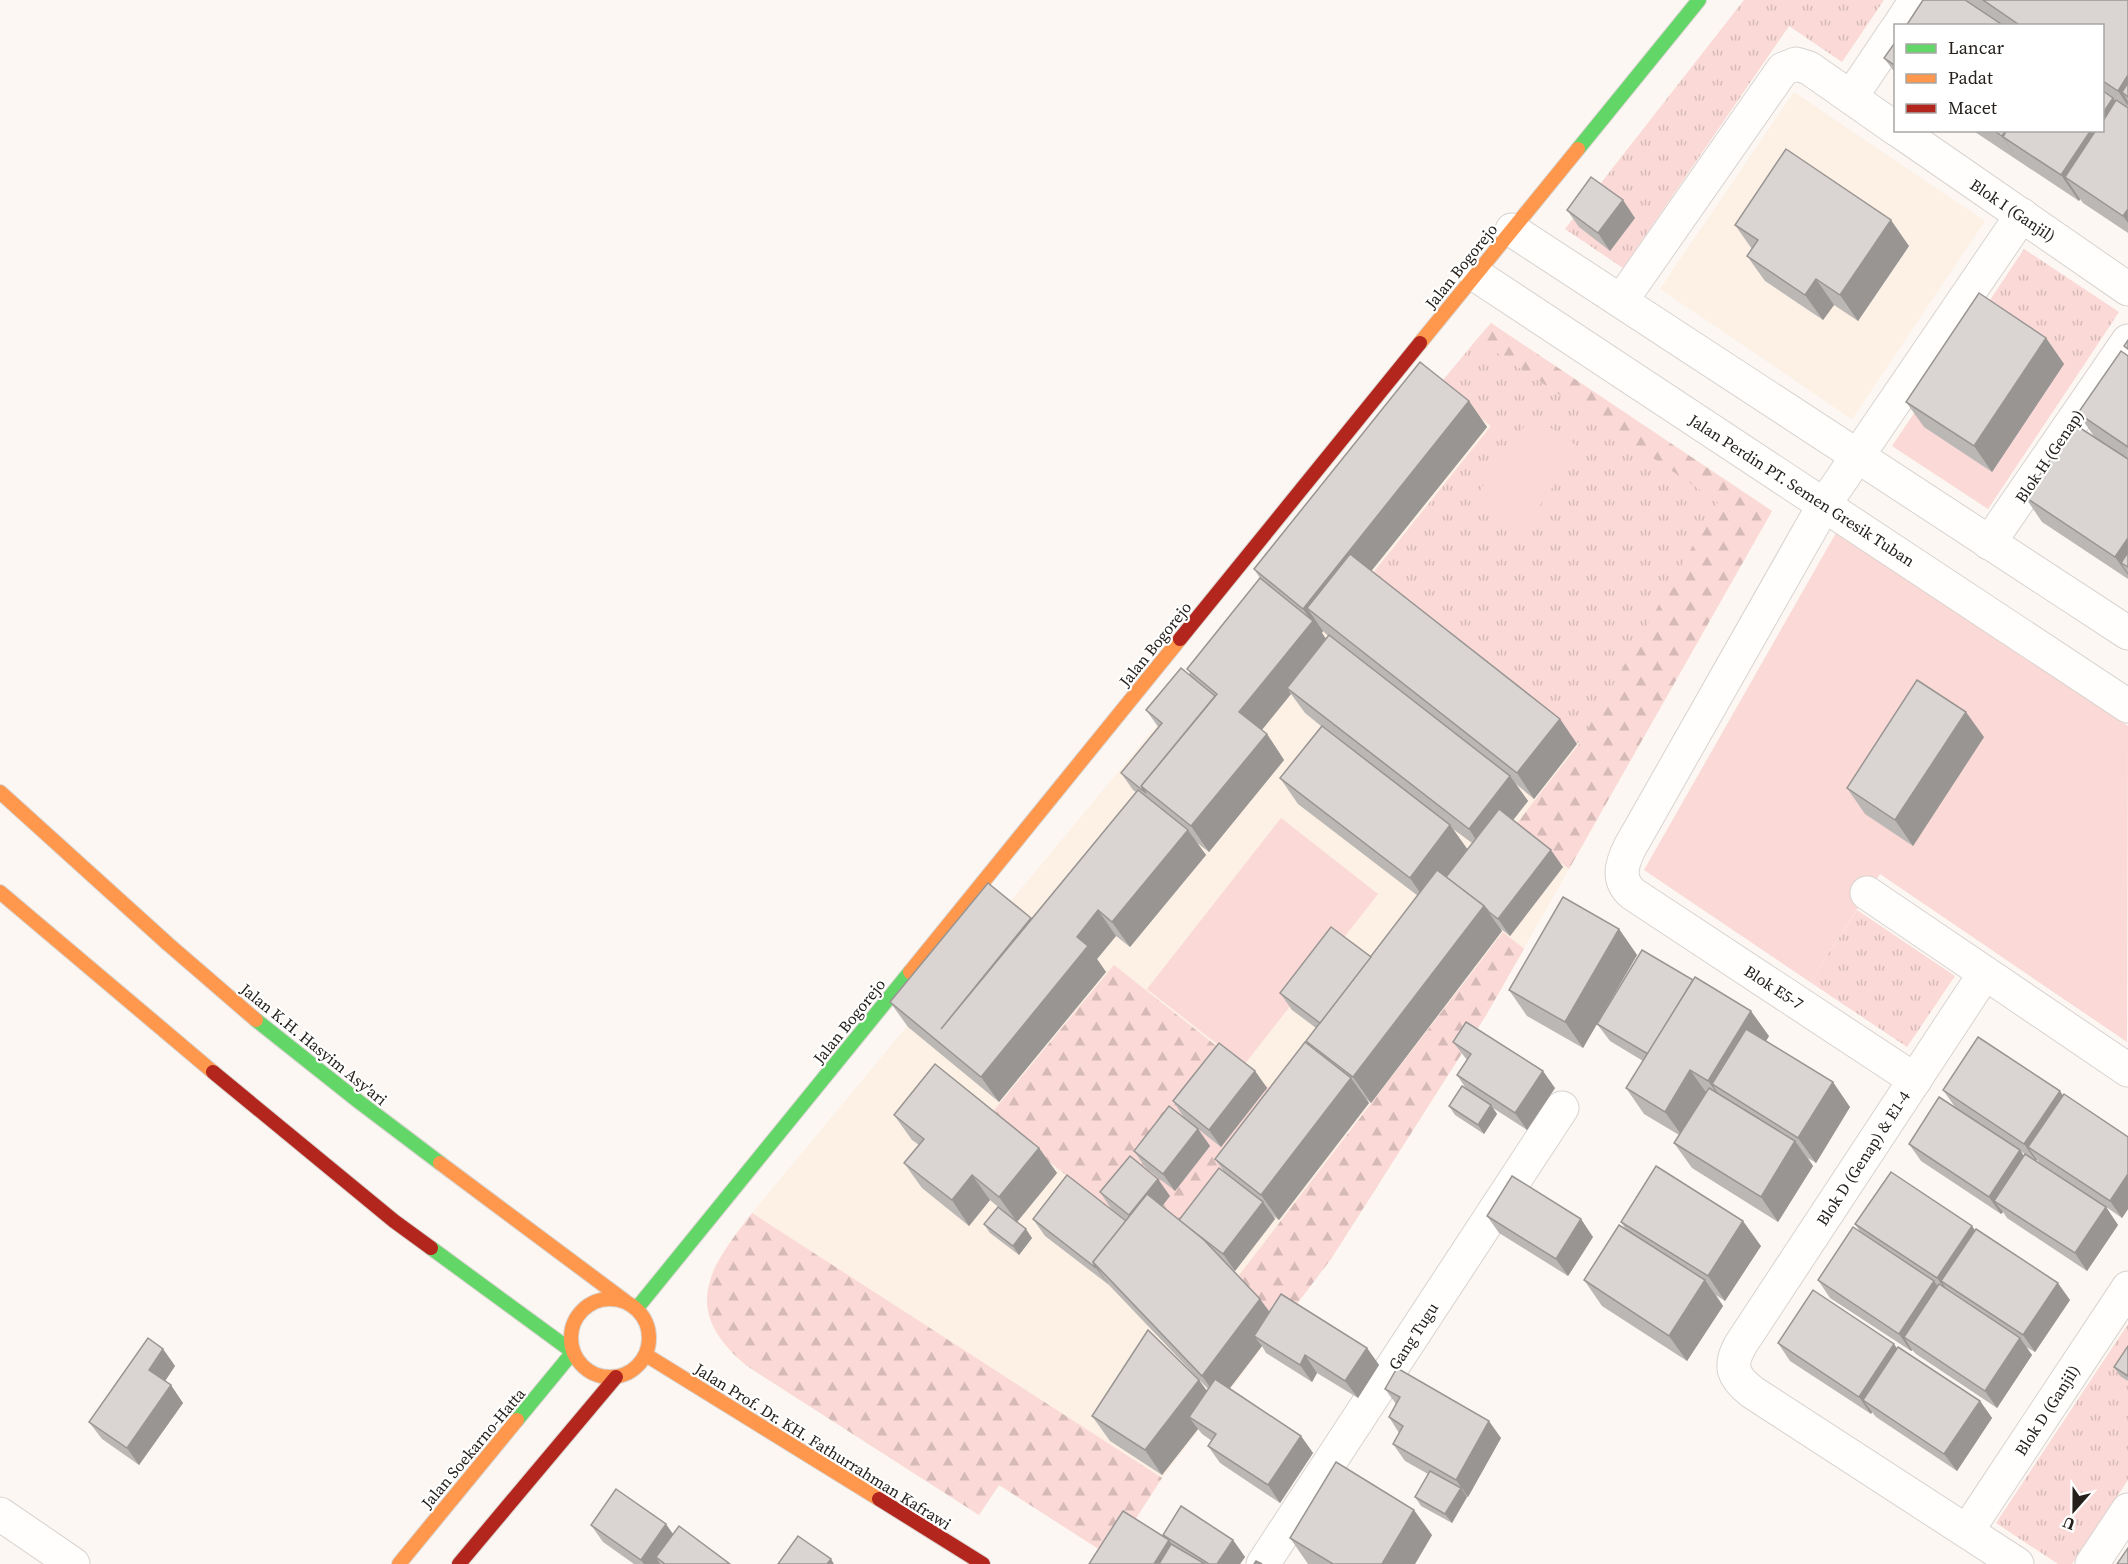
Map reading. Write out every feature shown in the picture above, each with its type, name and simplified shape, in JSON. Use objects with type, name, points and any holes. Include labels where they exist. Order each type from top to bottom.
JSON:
[{"type":"main road","name":"Jalan Bogorejo","points":[[631,1305],[1699,0]]},
{"type":"main road","name":"Jalan K.H. Hasyim Asy'ari","points":[[0,792],[272,1033],[421,1150],[631,1305]]},
{"type":"main road","points":[[0,892],[236,1092],[394,1221],[452,1266],[573,1352]]},
{"type":"main road","points":[[612,1298],[631,1305],[645,1318],[650,1343],[639,1365],[628,1373],[616,1377],[602,1377],[580,1364],[573,1352],[570,1340],[572,1326],[577,1315],[587,1305],[612,1298]]},
{"type":"main road","name":"Jalan Soekarno-Hatta","points":[[399,1564],[573,1352]]},
{"type":"main road","name":"Jalan Prof. Dr. KH. Fathurrahman Kafrawi","points":[[646,1355],[983,1564]]},
{"type":"main road","points":[[459,1564],[616,1377]]},
{"type":"street","points":[[1900,24],[1916,0]]},
{"type":"street","points":[[1851,97],[1894,33]]},
{"type":"street","name":"Blok I (Ganjil)","points":[[1621,302],[1784,69],[1796,64],[1803,65],[1894,128]]},
{"type":"street","name":"Blok I (Ganjil)","points":[[1900,132],[2128,289]]},
{"type":"street","points":[[1824,505],[2022,215]]},
{"type":"street","points":[[1512,230],[2128,633]]},
{"type":"street","name":"Jalan Perdin PT. Semen Gresik Tuban","points":[[1476,275],[2128,706]]},
{"type":"street","name":"Blok H (Genap)","points":[[1989,543],[2128,341]]},
{"type":"street","name":"Blok E5-7","points":[[1824,505],[1625,857],[1622,876],[1625,886],[1633,894],[1915,1080]]},
{"type":"street","points":[[1867,893],[2128,1070]]},
{"type":"street","name":"Blok D (Genap) & E1-4","points":[[1967,1532],[1744,1386],[1736,1376],[1734,1358],[1985,973]]},
{"type":"street","name":"Gang Tugu","points":[[1263,1564],[1562,1108]]},
{"type":"street","name":"Blok D (Ganjil)","points":[[1967,1532],[2128,1288]]},
{"type":"street","points":[[2092,1564],[2128,1510]]},
{"type":"street","points":[[0,1514],[73,1564]]},
{"type":"street","points":[[1967,1532],[2017,1564]]},
{"type":"shaded area","points":[[1794,92],[1985,221],[1852,419],[1660,289]]},
{"type":"shaded area","points":[[1491,323],[1772,511],[1485,1017],[1331,1259],[1162,1478],[1111,1557],[999,1485],[979,1515],[747,1366],[731,1352],[718,1335],[709,1314],[707,1302],[713,1269],[752,1213]]},
{"type":"green space","points":[[1744,0],[1884,0],[1842,62],[1789,26],[1623,268],[1565,229]]},
{"type":"green space","points":[[2024,249],[2119,312],[2080,371],[1984,309]]},
{"type":"green space","points":[[1984,309],[2080,371],[1988,509],[1892,446]]},
{"type":"green space","points":[[1491,323],[1772,511],[1569,869],[1514,827],[1579,744],[1718,502],[1477,339]]},
{"type":"green space","points":[[1477,339],[1719,502],[1579,744],[1369,578],[1491,426],[1439,385]]},
{"type":"green space","points":[[1532,415],[1580,448],[1522,531],[1474,499]]},
{"type":"green space","points":[[1836,533],[2128,726],[2127,1042],[1880,874],[1810,982],[1644,870]]},
{"type":"green space","points":[[1281,818],[1378,894],[1244,1065],[1147,989]]},
{"type":"green space","points":[[1857,910],[1955,976],[1907,1047],[1810,982]]},
{"type":"green space","points":[[1503,932],[1524,949],[1485,1017],[1331,1259],[1281,1325],[1237,1278]]},
{"type":"green space","points":[[1114,965],[1291,1105],[1190,1235],[1146,1238],[990,1115]]},
{"type":"green space","points":[[752,1213],[1162,1478],[1111,1557],[999,1485],[979,1515],[747,1366],[726,1346],[713,1326],[708,1308],[708,1290],[713,1272],[723,1253]]},
{"type":"green space","points":[[2128,1324],[2128,1480],[2072,1564],[2058,1564],[1996,1523]]},
{"type":"building","points":[[1923,0],[1965,0],[2001,24],[1907,24]]},
{"type":"building","points":[[1983,0],[2128,0],[2128,75],[2118,91],[2104,82],[2104,24],[2018,24]]},
{"type":"building","points":[[1894,44],[1894,65],[1884,58]]},
{"type":"building","points":[[2128,83],[2128,97],[2122,92]]},
{"type":"building","points":[[2104,92],[2113,98],[2104,112]]},
{"type":"building","points":[[2116,100],[2128,108],[2128,209],[2123,216],[2065,177],[2095,132],[2104,132],[2104,119]]},
{"type":"building","points":[[2006,132],[2090,132],[2061,175],[2003,137]]},
{"type":"building","points":[[1786,149],[1891,220],[1840,295],[1816,279],[1805,295],[1747,256],[1758,240],[1735,225]]},
{"type":"building","points":[[1591,177],[1623,200],[1598,233],[1567,210]]},
{"type":"building","points":[[1979,293],[2046,338],[1974,446],[1906,402]]},
{"type":"building","points":[[2121,351],[2128,356],[2128,447],[2078,413]]},
{"type":"building","points":[[1420,362],[1469,401],[1303,609],[1254,569]]},
{"type":"building","points":[[2074,424],[2128,459],[2128,538],[2115,557],[2025,497]]},
{"type":"building","points":[[2128,552],[2128,567],[2121,563]]},
{"type":"building","points":[[1350,554],[1560,719],[1517,773],[1307,608]]},
{"type":"building","points":[[1260,578],[1313,621],[1239,712],[1267,734],[1191,826],[1141,786],[1217,694],[1187,669]]},
{"type":"building","points":[[1329,635],[1510,776],[1469,829],[1287,688]]},
{"type":"building","points":[[1181,668],[1215,696],[1141,786],[1146,793],[1121,773],[1162,723],[1146,710]]},
{"type":"building","points":[[1917,680],[1966,712],[1895,820],[1847,788]]},
{"type":"building","points":[[1322,726],[1450,825],[1410,878],[1280,778]]},
{"type":"building","points":[[1138,790],[1188,830],[1112,922],[1098,910],[1077,937],[1088,946],[981,1077],[890,1002],[988,883],[1031,918],[941,1029]]},
{"type":"building","points":[[1499,809],[1551,850],[1498,919],[1446,877]]},
{"type":"building","points":[[1437,870],[1484,906],[1353,1077],[1306,1041]]},
{"type":"building","points":[[1563,897],[1619,929],[1565,1022],[1509,990]]},
{"type":"building","points":[[1331,927],[1371,957],[1320,1023],[1280,993]]},
{"type":"building","points":[[1642,950],[1693,980],[1648,1054],[1597,1024]]},
{"type":"building","points":[[1695,977],[1751,1011],[1708,1081],[1690,1070],[1665,1112],[1626,1088]]},
{"type":"building","points":[[1466,1022],[1543,1071],[1515,1113],[1457,1075],[1471,1054],[1453,1042]]},
{"type":"building","points":[[1746,1029],[1833,1082],[1798,1138],[1712,1084]]},
{"type":"building","points":[[1978,1037],[2060,1091],[2024,1144],[1943,1090]]},
{"type":"building","points":[[1305,1042],[1351,1078],[1261,1195],[1215,1159]]},
{"type":"building","points":[[1219,1043],[1255,1071],[1209,1130],[1173,1101]]},
{"type":"building","points":[[935,1064],[1039,1148],[999,1197],[972,1175],[952,1200],[904,1163],[924,1139],[894,1115]]},
{"type":"building","points":[[1462,1086],[1491,1105],[1478,1125],[1449,1106]]},
{"type":"building","points":[[1709,1088],[1795,1141],[1761,1197],[1674,1143]]},
{"type":"building","points":[[2064,1094],[2128,1137],[2128,1174],[2110,1201],[2028,1147]]},
{"type":"building","points":[[1939,1097],[2020,1150],[1989,1197],[1909,1144]]},
{"type":"building","points":[[1169,1106],[1198,1129],[1163,1174],[1134,1151]]},
{"type":"building","points":[[2025,1154],[2106,1207],[2075,1253],[1994,1201]]},
{"type":"building","points":[[1130,1156],[1158,1179],[1129,1215],[1100,1192]]},
{"type":"building","points":[[1656,1166],[1743,1221],[1708,1276],[1621,1222]]},
{"type":"building","points":[[1219,1168],[1263,1202],[1223,1254],[1179,1220]]},
{"type":"building","points":[[1891,1172],[1972,1226],[1937,1278],[1855,1224]]},
{"type":"building","points":[[1067,1175],[1126,1221],[1093,1262],[1096,1268],[1033,1219]]},
{"type":"building","points":[[1512,1176],[1581,1219],[1556,1259],[1487,1216]]},
{"type":"building","points":[[1147,1194],[1204,1240],[1260,1299],[1202,1376],[1093,1262]]},
{"type":"building","points":[[998,1207],[1026,1229],[1013,1246],[984,1224]]},
{"type":"building","points":[[1619,1225],[1705,1280],[1669,1336],[1584,1280]]},
{"type":"building","points":[[1853,1227],[1934,1281],[1899,1334],[1818,1280]]},
{"type":"building","points":[[1976,1229],[2058,1283],[2023,1335],[1941,1281]]},
{"type":"building","points":[[1939,1284],[2020,1338],[1985,1391],[1904,1337]]},
{"type":"building","points":[[1813,1290],[1894,1344],[1859,1397],[1778,1343]]},
{"type":"building","points":[[1281,1294],[1367,1348],[1345,1381],[1305,1355],[1300,1365],[1254,1336]]},
{"type":"building","points":[[1148,1330],[1199,1380],[1145,1450],[1092,1416]]},
{"type":"building","points":[[148,1338],[163,1349],[149,1370],[171,1385],[127,1448],[89,1422]]},
{"type":"building","points":[[2128,1346],[2128,1376],[2114,1367]]},
{"type":"building","points":[[1898,1347],[1980,1401],[1944,1454],[1863,1400]]},
{"type":"building","points":[[1397,1368],[1489,1421],[1456,1480],[1393,1444],[1403,1426],[1389,1417],[1400,1397],[1385,1389]]},
{"type":"building","points":[[1215,1379],[1301,1436],[1268,1485],[1208,1446],[1216,1434],[1189,1417]]},
{"type":"building","points":[[1336,1462],[1414,1510],[1382,1564],[1333,1564],[1290,1538]]},
{"type":"building","points":[[1430,1471],[1461,1488],[1445,1514],[1415,1497]]},
{"type":"building","points":[[616,1489],[666,1524],[641,1560],[591,1525]]},
{"type":"building","points":[[1181,1506],[1233,1540],[1217,1564],[1209,1564],[1163,1535]]},
{"type":"building","points":[[1123,1511],[1169,1540],[1154,1564],[1089,1564]]},
{"type":"building","points":[[679,1526],[730,1564],[665,1564],[656,1557]]},
{"type":"building","points":[[798,1536],[831,1559],[827,1564],[778,1564]]},
{"type":"building","points":[[1171,1544],[1205,1564],[1159,1564]]},
{"type":"building","points":[[2128,1548],[2128,1564],[2117,1564]]},
{"type":"traffic: fast","points":[[1578,149],[1699,0]]},
{"type":"traffic: fast","points":[[637,1308],[910,972]]},
{"type":"traffic: fast","points":[[256,1020],[440,1163]]},
{"type":"traffic: fast","points":[[431,1248],[573,1352],[517,1420]]},
{"type":"traffic: slow","points":[[1420,343],[1578,149]]},
{"type":"traffic: slow","points":[[910,972],[1180,639]]},
{"type":"traffic: slow","points":[[0,792],[256,1020]]},
{"type":"traffic: slow","points":[[0,892],[213,1072]]},
{"type":"traffic: slow","points":[[440,1163],[625,1301]]},
{"type":"traffic: slow","points":[[602,1299],[618,1299],[632,1305],[643,1316],[649,1330],[649,1338],[649,1346],[643,1360],[632,1371],[618,1377],[602,1377],[588,1371],[577,1360],[571,1346],[571,1330],[577,1316],[588,1305],[602,1299]]},
{"type":"traffic: slow","points":[[646,1355],[879,1499]]},
{"type":"traffic: slow","points":[[399,1564],[517,1420]]},
{"type":"traffic: jam","points":[[1180,639],[1420,343]]},
{"type":"traffic: jam","points":[[213,1072],[394,1221],[431,1248]]},
{"type":"traffic: jam","points":[[459,1564],[616,1377]]},
{"type":"traffic: jam","points":[[879,1499],[983,1564]]}]
